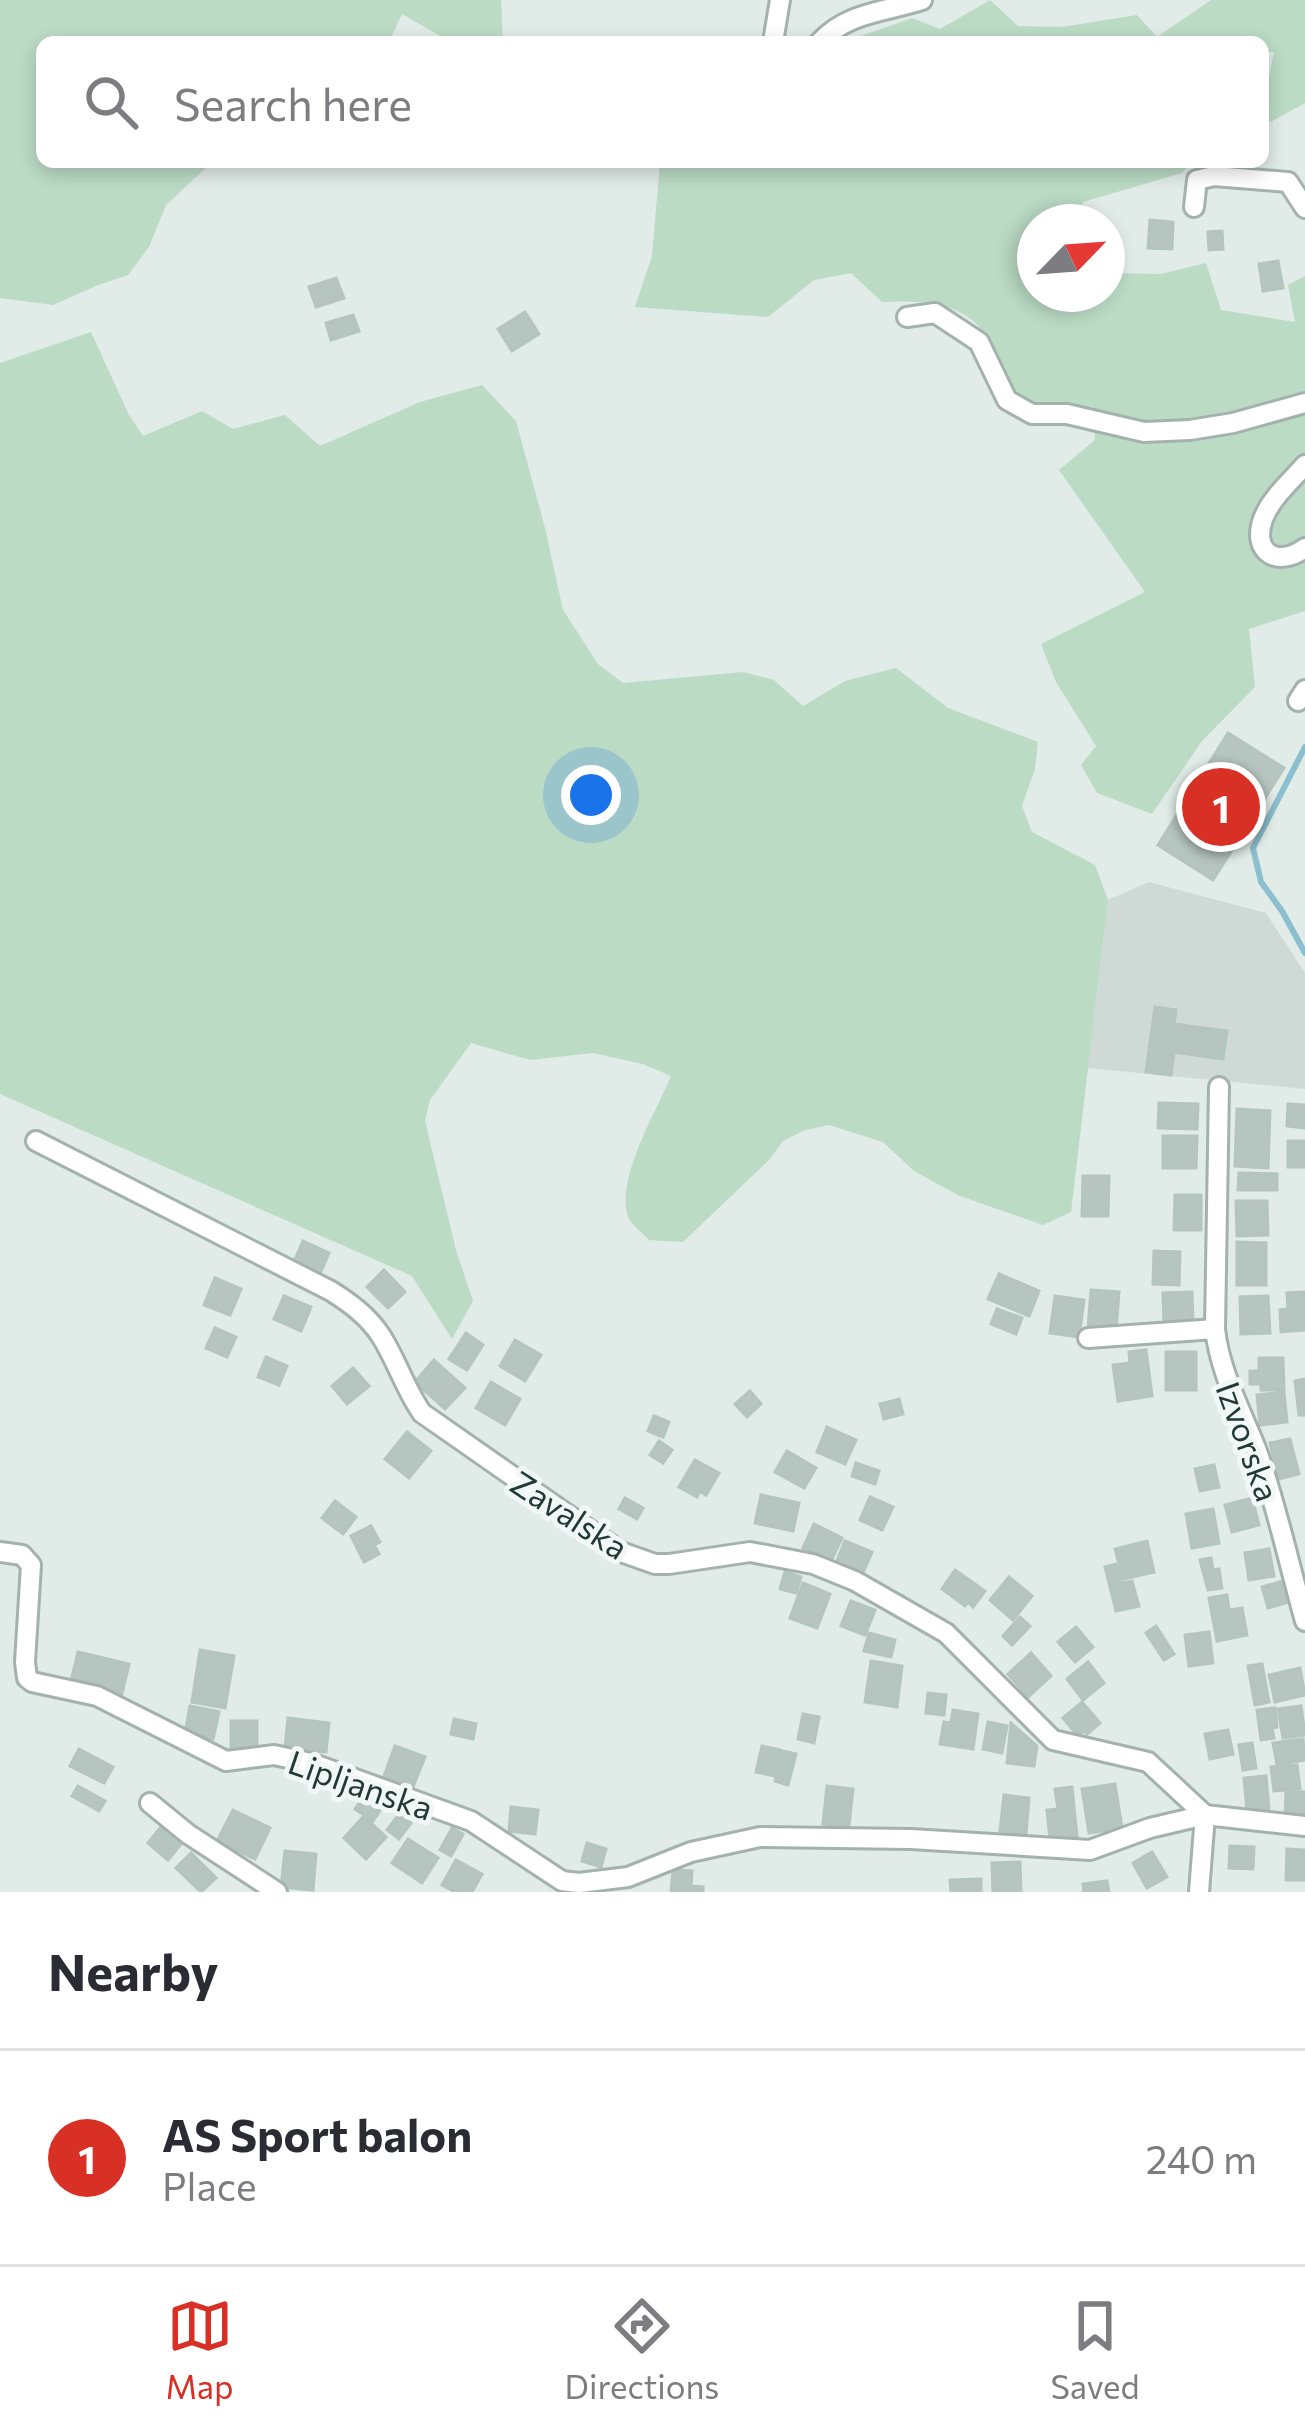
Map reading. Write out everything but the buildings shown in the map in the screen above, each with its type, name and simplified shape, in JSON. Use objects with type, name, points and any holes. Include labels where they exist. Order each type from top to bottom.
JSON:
[{"type":"street","points":[[774,36],[781,0]]},
{"type":"street","points":[[826,36],[850,18],[922,0]]},
{"type":"street","points":[[1194,207],[1197,180],[1214,176],[1288,182],[1305,208]]},
{"type":"street","points":[[907,316],[935,314],[979,341],[1006,400],[1032,414],[1067,414],[1144,432],[1233,423],[1305,404]]},
{"type":"street","points":[[1305,465],[1274,500],[1262,522],[1261,537],[1265,551],[1274,558],[1284,559],[1305,548]]},
{"type":"street","name":"Izvorska","points":[[1219,1087],[1218,1352],[1258,1454],[1305,1621]]},
{"type":"street","name":"Zavalska","points":[[37,1141],[355,1307],[381,1336],[422,1414],[621,1552],[655,1564],[763,1553],[813,1564],[855,1581],[946,1634],[1053,1740],[1148,1762],[1205,1815]]},
{"type":"street","points":[[1088,1338],[1215,1329]]},
{"type":"street","name":"Lipljanska","points":[[0,1552],[22,1555],[31,1565],[25,1662],[32,1682],[97,1696],[226,1761],[274,1755],[311,1763],[471,1821],[562,1881],[629,1885],[692,1852],[760,1838],[911,1839],[1090,1850],[1205,1815],[1305,1826]]},
{"type":"street","points":[[150,1803],[188,1834],[278,1892]]},
{"type":"street","points":[[1199,1892],[1205,1815]]},
{"type":"shaded area","points":[[1149,882],[1266,913],[1305,973],[1305,1089],[1088,1068],[1108,900]]},
{"type":"green space","points":[[0,0],[501,0],[503,36],[440,36],[402,14],[392,36],[36,36],[36,168],[206,168],[166,205],[149,247],[128,275],[53,305],[0,298]]},
{"type":"green space","points":[[990,0],[1018,26],[1062,27],[1137,15],[1156,36],[861,36],[912,18],[940,29]]},
{"type":"green space","points":[[1211,0],[1305,0],[1305,103],[1269,123],[1274,52],[1269,52],[1269,36],[1158,36]]},
{"type":"green space","points":[[659,168],[1187,168],[1083,204],[1017,204],[1017,312],[1125,312],[1125,273],[1161,274],[1206,263],[1221,310],[1295,322],[1288,285],[1305,276],[1305,611],[1249,629],[1255,687],[1202,741],[1152,814],[1097,793],[1081,765],[1096,746],[1056,682],[1041,644],[1145,592],[1059,470],[1095,440],[1093,407],[1029,402],[1009,387],[985,333],[974,322],[947,307],[882,302],[851,273],[814,280],[768,317],[635,307],[652,256]]},
{"type":"green space","points":[[91,332],[143,436],[202,411],[233,429],[285,415],[320,446],[420,402],[482,385],[516,421],[563,610],[598,664],[623,683],[743,672],[774,680],[803,706],[845,681],[896,668],[948,708],[1038,742],[1035,769],[1022,806],[1032,832],[1095,865],[1108,900],[1071,1212],[1043,1225],[960,1196],[914,1171],[883,1142],[829,1125],[783,1141],[683,1242],[649,1240],[629,1219],[627,1186],[671,1076],[593,1053],[530,1060],[471,1043],[430,1100],[425,1121],[473,1301],[452,1339],[412,1276],[0,1094],[0,363]]},
{"type":"waterway","points":[[1305,747],[1253,848],[1261,882],[1305,953]]},
{"type":"place","name":"AS Sport balon","points":[[1221,807]]}]
